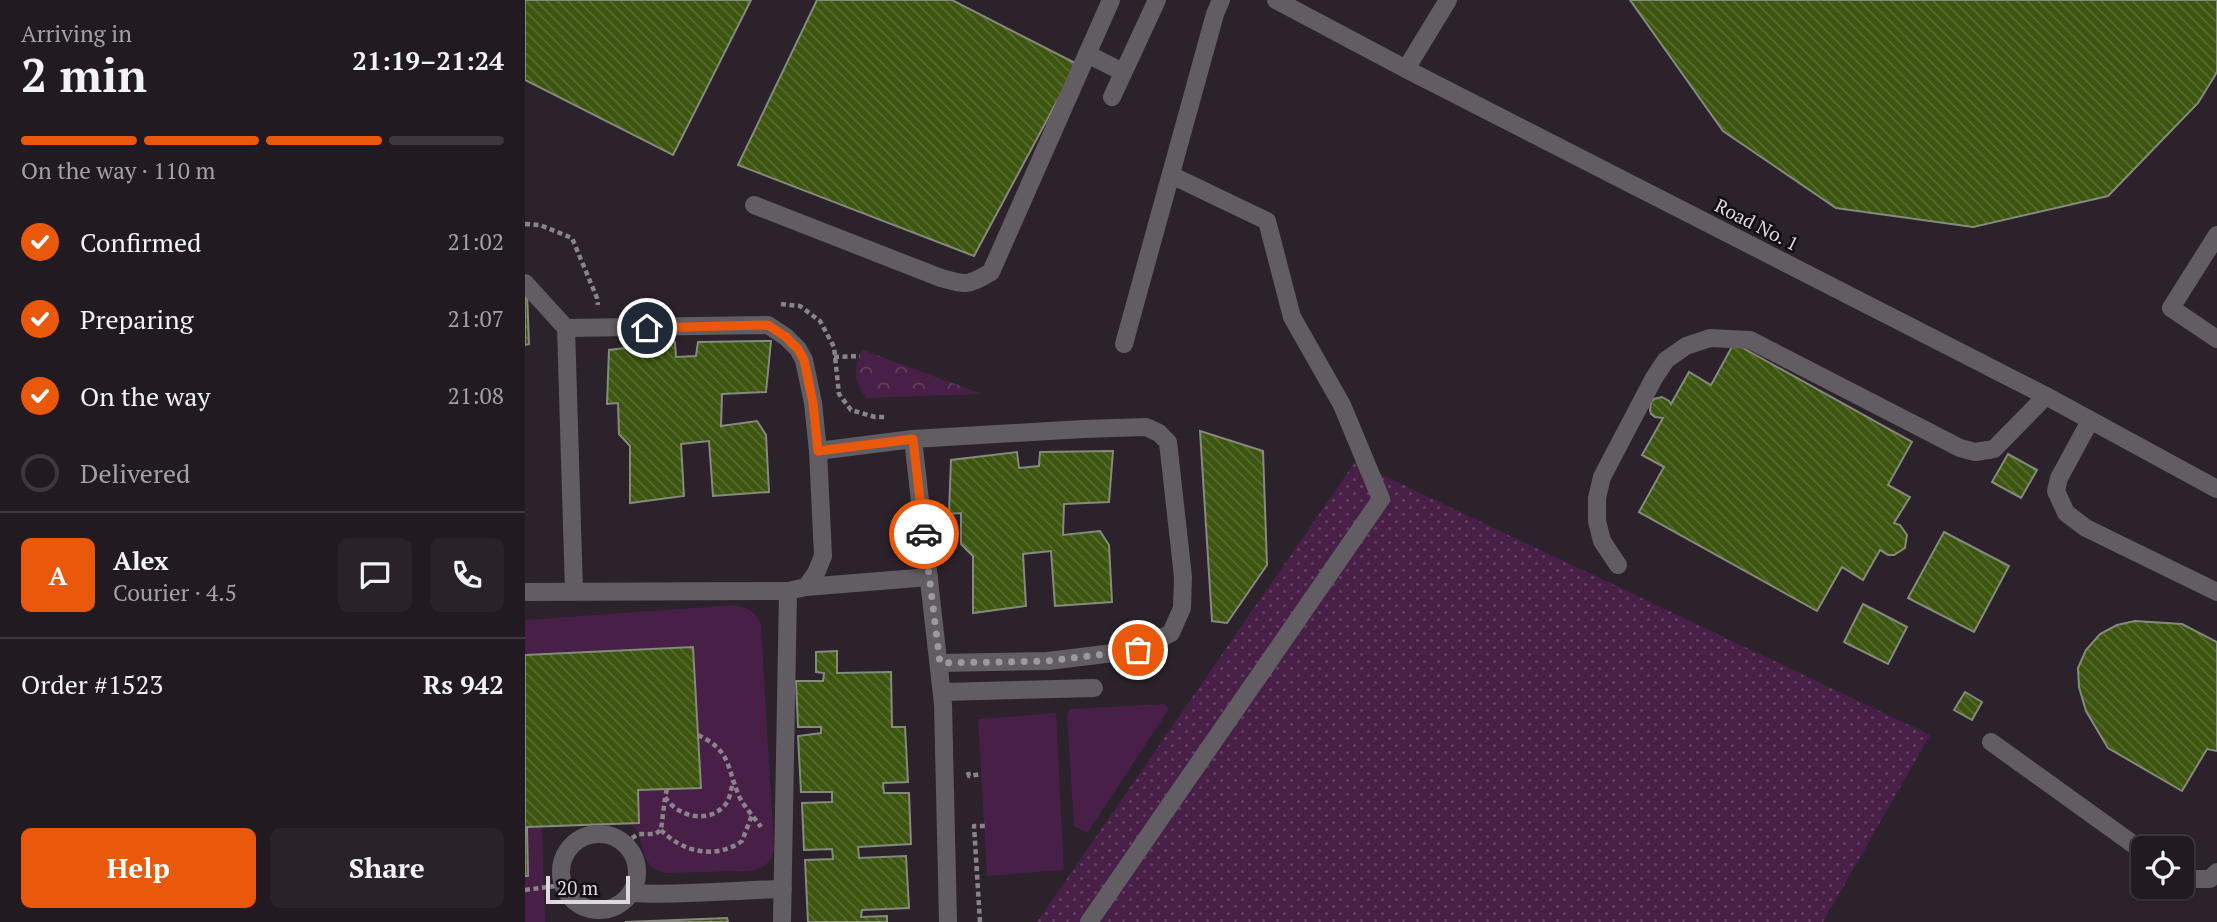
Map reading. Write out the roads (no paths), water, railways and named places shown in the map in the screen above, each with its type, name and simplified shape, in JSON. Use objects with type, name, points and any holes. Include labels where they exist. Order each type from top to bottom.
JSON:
[{"type":"street","points":[[754,205],[941,278],[965,285],[979,279],[991,272],[1111,0]]},
{"type":"street","points":[[1112,97],[1157,0]]},
{"type":"street","points":[[1124,344],[1221,0]]},
{"type":"street","name":"Road No. 1","points":[[1276,0],[2046,396],[2217,489]]},
{"type":"street","points":[[1406,69],[1448,0]]},
{"type":"street","points":[[1087,54],[1123,72]]},
{"type":"street","points":[[1089,922],[1381,499],[1342,405],[1291,317],[1267,221],[1171,175]]},
{"type":"street","points":[[2217,235],[2171,308],[2217,339]]},
{"type":"street","points":[[525,283],[566,328],[575,591]]},
{"type":"street","points":[[566,328],[768,325],[786,337],[804,360],[813,403],[818,451],[823,556],[817,573],[797,589],[782,922]]},
{"type":"street","points":[[1618,565],[1602,541],[1597,521],[1597,498],[1602,477],[1654,378],[1666,360],[1686,346],[1710,338],[1750,340],[1960,448],[1975,452],[1994,449],[2046,396]]},
{"type":"street","points":[[2091,421],[2059,478],[2056,491],[2066,513],[2086,527],[2217,592]]},
{"type":"street","points":[[818,451],[913,439],[1146,427],[1159,433],[1168,442],[1183,577],[1182,608],[1171,634],[1138,650],[1048,661],[940,663]]},
{"type":"street","points":[[913,439],[940,663],[949,922]]},
{"type":"street","points":[[525,592],[797,589],[929,577]]},
{"type":"street","points":[[942,692],[1094,688]]},
{"type":"street","points":[[1991,742],[2131,843]]},
{"type":"street","points":[[589,835],[614,836],[625,843],[632,852],[638,872],[632,892],[624,902],[600,910],[587,908],[576,902],[568,895],[561,873],[568,849],[589,835]]},
{"type":"street","points":[[2194,879],[2210,879],[2217,872]]},
{"type":"street","points":[[632,892],[661,895],[783,889]]},
{"type":"street","points":[[576,902],[576,922]]}]
